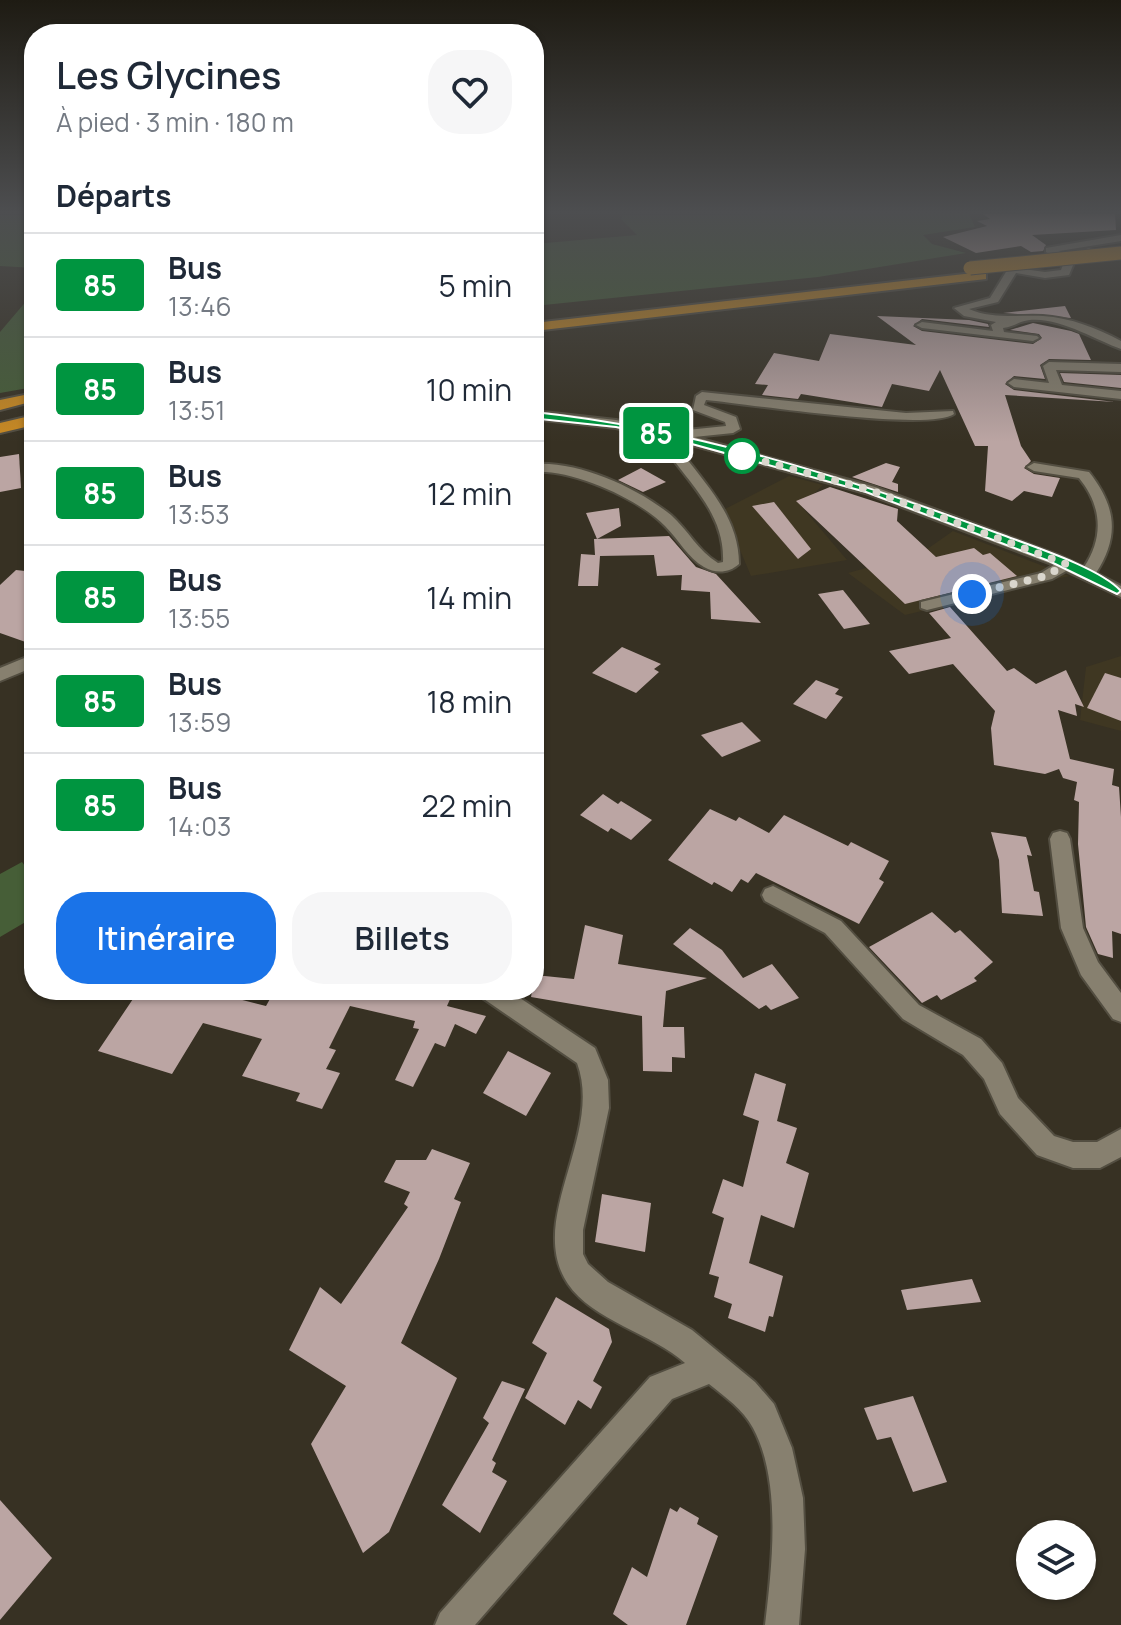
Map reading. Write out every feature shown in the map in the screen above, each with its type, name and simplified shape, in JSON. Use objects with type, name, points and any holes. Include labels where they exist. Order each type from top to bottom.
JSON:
[{"type":"highway","points":[[544,314],[767,290]]},
{"type":"highway","points":[[544,326],[860,290]]},
{"type":"highway","points":[[0,405],[24,399]]},
{"type":"highway","points":[[0,428],[24,422]]},
{"type":"street","points":[[1000,290],[994,300],[959,308],[981,316],[1059,321],[1091,329],[1121,346]]},
{"type":"street","points":[[999,335],[997,325],[1001,323],[1059,321]]},
{"type":"street","points":[[922,325],[1033,338]]},
{"type":"street","points":[[1057,388],[1049,366],[1121,368]]},
{"type":"street","points":[[1014,383],[1121,395]]},
{"type":"street","points":[[544,467],[577,475],[636,500],[666,519],[714,567],[724,568],[731,564],[733,553],[712,497],[676,454],[682,438],[695,432],[718,433],[733,429],[731,420],[697,407],[702,396],[906,417],[948,414]]},
{"type":"street","points":[[544,416],[616,424],[682,438],[870,490],[1066,564],[1121,592]]},
{"type":"street","points":[[1034,467],[1084,475],[1103,501],[1114,533],[1088,573]]},
{"type":"street","points":[[927,605],[1046,576],[1066,564]]},
{"type":"street","points":[[0,675],[24,664]]},
{"type":"street","points":[[1060,839],[1072,928],[1089,968],[1121,1012]]},
{"type":"street","points":[[773,895],[833,927],[911,1012],[972,1047],[993,1071],[1009,1106],[1046,1146],[1073,1155],[1100,1155],[1121,1142]]},
{"type":"street","points":[[504,1000],[586,1056],[594,1068],[594,1108],[589,1148],[567,1241],[571,1264],[578,1276],[630,1312],[670,1333],[745,1393],[767,1423],[789,1514],[782,1625]]},
{"type":"street","points":[[452,1625],[661,1388],[712,1368]]},
{"type":"shaded area","points":[[789,476],[823,485],[801,506],[847,560],[751,576],[723,510]]},
{"type":"shaded area","points":[[953,531],[1069,576],[905,615],[848,573],[923,552]]},
{"type":"shaded area","points":[[1121,656],[1121,731],[1080,720],[1086,667]]},
{"type":"green space","points":[[544,290],[692,290],[544,305]]},
{"type":"green space","points":[[24,304],[24,389],[0,393],[0,332]]},
{"type":"green space","points":[[22,862],[24,865],[24,923],[0,937],[0,874]]},
{"type":"building","points":[[1065,306],[1071,318],[1003,313]]},
{"type":"building","points":[[877,316],[969,320],[988,324],[989,327],[922,319],[913,326],[922,331],[1033,344],[1042,338],[1039,334],[1010,330],[1033,323],[1071,331],[1079,334],[1091,360],[1049,359],[1040,365],[1045,379],[1014,376],[1005,384],[1014,390],[1115,402],[1005,395],[1021,446],[1031,461],[1024,468],[1034,474],[1060,478],[1052,497],[1024,491],[1012,501],[985,491],[988,446],[975,446],[940,370],[929,391],[892,384],[882,407],[801,394],[798,399],[762,395],[768,385],[755,384],[774,353],[819,361],[830,334],[916,345]]},
{"type":"building","points":[[1060,373],[1121,375],[1121,388],[1064,382]]},
{"type":"building","points":[[19,454],[21,488],[0,492],[0,457]]},
{"type":"building","points":[[886,463],[900,467],[892,482],[898,484],[898,492],[852,477]]},
{"type":"building","points":[[641,468],[666,482],[643,492],[618,480]]},
{"type":"building","points":[[830,487],[898,509],[897,521],[936,557],[974,548],[983,555],[990,553],[1017,576],[905,604],[796,501]]},
{"type":"building","points":[[774,502],[811,549],[798,559],[752,506]]},
{"type":"building","points":[[619,508],[621,526],[597,539],[586,513]]},
{"type":"building","points":[[669,536],[696,567],[716,574],[761,623],[711,619],[710,592],[681,590],[682,575],[657,576],[654,555],[600,556],[598,586],[578,586],[581,554],[595,555],[594,539]]},
{"type":"building","points":[[16,570],[24,571],[24,641],[0,633],[0,585]]},
{"type":"building","points":[[843,590],[870,624],[844,629],[818,594]]},
{"type":"building","points":[[950,607],[1007,671],[1014,668],[1036,684],[1066,670],[1084,707],[1075,704],[1077,716],[1058,710],[1070,759],[1114,769],[1112,785],[1119,787],[1121,817],[1121,934],[1112,931],[1113,958],[1098,954],[1086,927],[1078,844],[1079,802],[1074,800],[1077,782],[1063,778],[1059,769],[1045,774],[994,765],[991,728],[995,711],[953,664],[909,674],[889,651],[951,638],[929,613]]},
{"type":"building","points":[[622,647],[661,664],[654,669],[659,672],[636,693],[592,673]]},
{"type":"building","points":[[1105,673],[1121,678],[1121,721],[1087,708]]},
{"type":"building","points":[[816,680],[839,689],[835,694],[843,697],[826,719],[793,704]]},
{"type":"building","points":[[742,722],[761,741],[722,757],[701,735]]},
{"type":"building","points":[[603,794],[652,820],[631,840],[611,828],[608,832],[580,815]]},
{"type":"building","points":[[710,809],[736,821],[739,817],[769,833],[784,815],[848,846],[851,842],[889,861],[879,879],[884,882],[859,924],[756,873],[748,883],[741,879],[732,892],[714,882],[712,885],[668,860]]},
{"type":"building","points":[[991,832],[1026,837],[1032,856],[1027,855],[1034,891],[1039,892],[1043,916],[1002,913],[999,860]]},
{"type":"building","points":[[932,912],[955,933],[960,930],[993,962],[974,978],[977,981],[941,1000],[937,995],[922,1003],[869,947]]},
{"type":"building","points":[[585,925],[623,935],[618,964],[707,978],[666,991],[663,1027],[684,1027],[685,1058],[672,1057],[672,1072],[643,1071],[642,1016],[544,999],[544,976],[574,979]]},
{"type":"building","points":[[690,928],[722,950],[743,978],[772,964],[799,998],[771,1010],[766,1005],[759,1009],[673,944]]},
{"type":"building","points":[[132,1000],[242,1000],[266,1006],[269,1000],[450,1000],[447,1006],[486,1016],[476,1034],[455,1024],[445,1047],[435,1043],[413,1087],[395,1080],[419,1029],[413,1028],[415,1021],[350,1006],[329,1048],[336,1050],[326,1069],[340,1073],[322,1109],[296,1101],[300,1093],[242,1076],[262,1039],[203,1023],[172,1074],[98,1051]]},
{"type":"building","points":[[508,1051],[551,1073],[526,1116],[483,1093]]},
{"type":"building","points":[[755,1073],[786,1084],[777,1121],[797,1128],[786,1163],[809,1173],[794,1228],[761,1215],[749,1263],[783,1276],[773,1317],[769,1316],[765,1332],[728,1318],[732,1304],[714,1297],[719,1277],[709,1274],[724,1218],[712,1213],[723,1179],[743,1187],[759,1121],[743,1115]]},
{"type":"building","points":[[432,1149],[470,1163],[454,1199],[461,1202],[401,1343],[457,1378],[389,1532],[363,1553],[311,1444],[346,1386],[289,1350],[320,1287],[341,1304],[408,1207],[404,1204],[410,1192],[384,1182],[396,1160],[426,1160]]},
{"type":"building","points":[[602,1194],[651,1203],[645,1252],[595,1242]]},
{"type":"building","points":[[972,1279],[981,1302],[907,1310],[901,1290]]},
{"type":"building","points":[[556,1297],[609,1329],[612,1342],[593,1381],[602,1387],[591,1409],[578,1400],[565,1425],[525,1398],[547,1353],[532,1343]]},
{"type":"building","points":[[502,1381],[525,1389],[492,1460],[496,1463],[492,1472],[507,1481],[480,1533],[442,1505],[489,1423],[483,1418]]},
{"type":"building","points":[[913,1396],[947,1482],[913,1492],[891,1437],[877,1440],[864,1408]]},
{"type":"building","points":[[0,1500],[52,1558],[0,1620]]},
{"type":"building","points":[[680,1507],[699,1518],[697,1524],[718,1536],[686,1625],[628,1625],[613,1614],[632,1567],[647,1577],[670,1508],[677,1512]]},
{"type":"bus line","name":"85","points":[[544,416],[616,424],[682,438],[784,469],[870,490],[1053,558],[1121,591]]},
{"type":"route","points":[[742,456],[733,453],[870,490],[1066,564],[1046,576],[972,594]]}]
